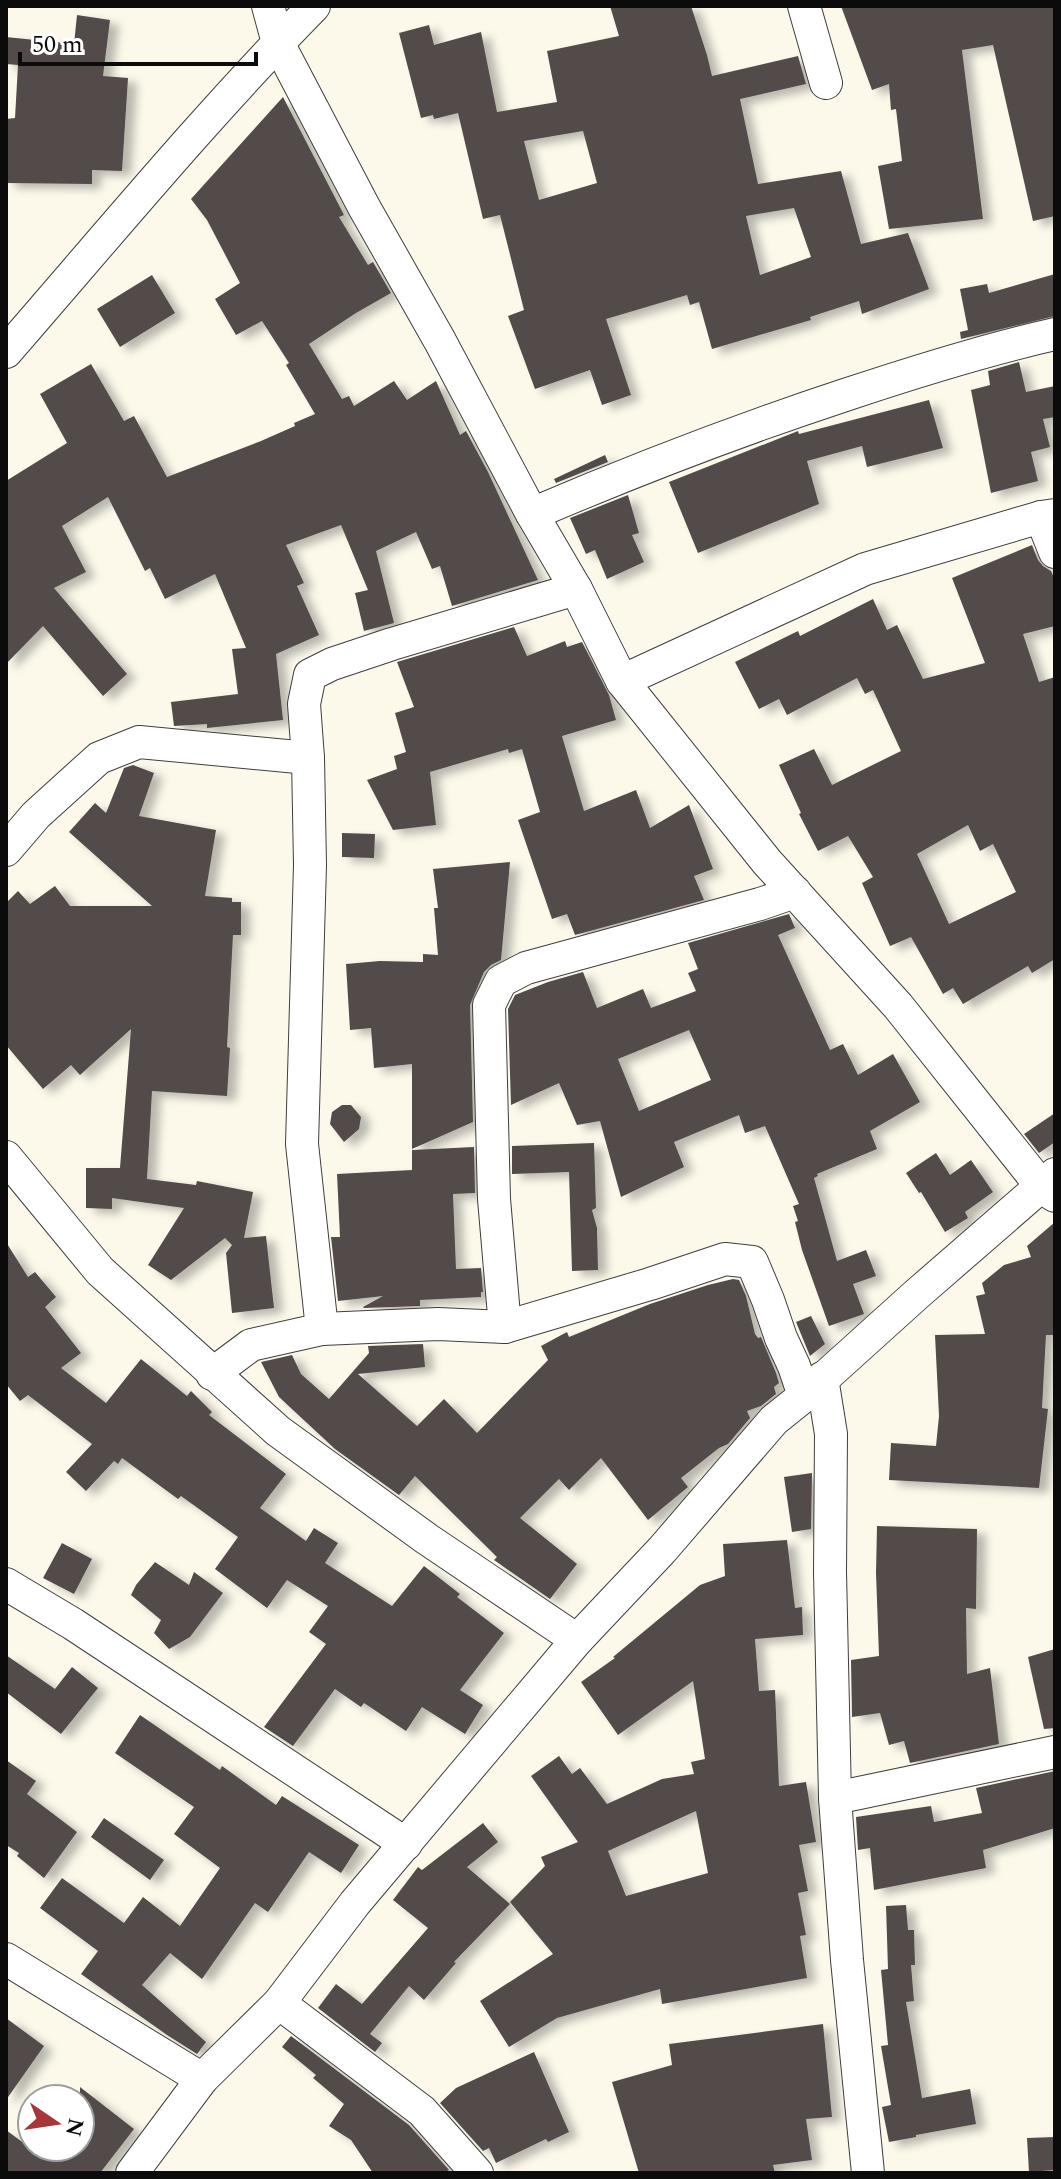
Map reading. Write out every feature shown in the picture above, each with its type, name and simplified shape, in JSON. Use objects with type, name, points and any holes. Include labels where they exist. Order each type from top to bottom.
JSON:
[{"type":"street","points":[[132,2173],[202,2079],[279,2003],[355,1903],[577,1640],[662,1550],[774,1420],[1051,1186],[898,1006],[758,850],[622,681],[576,589],[364,207],[278,43],[268,6]]},
{"type":"street","points":[[6,352],[314,6]]},
{"type":"street","points":[[804,6],[826,83]]},
{"type":"street","points":[[532,514],[637,469],[760,423],[910,373],[1055,334]]},
{"type":"street","points":[[622,681],[865,569],[1048,516],[1055,552]]},
{"type":"street","points":[[322,1329],[302,1144],[310,865],[304,704],[310,675],[377,649],[576,589]]},
{"type":"street","points":[[6,850],[36,815],[99,758],[139,742],[308,758]]},
{"type":"street","points":[[505,1327],[494,1199],[489,1005],[501,981],[526,968],[795,892]]},
{"type":"street","points":[[6,1158],[100,1271],[278,1431],[427,1539],[577,1640]]},
{"type":"street","points":[[212,1374],[251,1345],[322,1329],[438,1324],[505,1327],[725,1259],[752,1262],[781,1338],[794,1366],[813,1387],[831,1434],[830,1572],[835,1798],[868,2173]]},
{"type":"street","points":[[6,1584],[73,1624],[406,1844]]},
{"type":"street","points":[[835,1798],[1055,1752]]},
{"type":"street","points":[[6,1959],[202,2079]]},
{"type":"street","points":[[279,2003],[422,2111],[477,2173]]},
{"type":"building","points":[[610,6],[691,6],[712,76],[798,56],[806,84],[740,99],[758,184],[841,171],[861,244],[908,233],[929,289],[862,314],[859,301],[810,317],[811,320],[712,349],[699,302],[690,305],[687,295],[606,319],[631,395],[602,405],[590,370],[535,389],[508,316],[524,310],[500,215],[483,219],[458,113],[434,119],[433,115],[421,118],[399,33],[429,25],[434,45],[481,32],[497,112],[557,102],[547,51],[619,36]],"holes":[[[583,131],[597,183],[539,200],[524,141]],[[794,208],[811,257],[760,275],[746,216]]]},
{"type":"building","points":[[841,6],[1055,6],[1055,216],[1033,221],[993,45],[962,50],[983,219],[889,229],[878,166],[902,161],[896,109],[891,110],[889,84],[872,90]]},
{"type":"building","points":[[77,15],[110,20],[103,76],[128,78],[122,171],[92,170],[92,184],[6,183],[6,119],[15,118],[18,65],[6,64],[6,37],[74,44]]},
{"type":"building","points":[[283,97],[344,215],[339,217],[368,265],[373,262],[391,293],[309,344],[342,399],[349,396],[354,406],[394,381],[407,400],[436,381],[460,435],[466,431],[488,472],[538,580],[452,606],[440,566],[432,569],[416,532],[376,551],[394,623],[364,631],[355,593],[368,590],[341,525],[286,545],[304,583],[297,586],[319,635],[276,654],[283,720],[207,728],[207,724],[174,726],[171,702],[238,694],[232,649],[246,648],[215,574],[165,599],[150,568],[145,571],[108,497],[62,526],[86,572],[54,588],[127,674],[103,696],[43,626],[6,664],[6,481],[67,443],[40,394],[91,364],[124,421],[134,416],[167,477],[261,441],[315,414],[286,365],[289,363],[262,321],[236,335],[215,299],[240,283],[207,220],[191,199]]},
{"type":"building","points":[[1055,274],[1055,316],[961,339],[960,332],[968,330],[960,289],[987,284],[989,293]]},
{"type":"building","points":[[152,275],[175,313],[120,347],[97,309]]},
{"type":"building","points":[[1019,362],[1026,392],[1055,386],[1055,417],[1043,419],[1050,447],[1031,452],[1038,481],[991,493],[971,390],[990,385],[988,371]]},
{"type":"building","points":[[929,400],[943,448],[867,467],[862,446],[807,461],[819,504],[698,553],[669,482],[798,431],[799,434]]},
{"type":"building","points":[[605,455],[608,462],[556,483],[554,479]]},
{"type":"building","points":[[628,495],[639,533],[632,535],[644,562],[607,579],[595,550],[586,554],[570,518]]},
{"type":"building","points":[[1032,545],[1038,560],[1051,571],[1055,580],[1055,626],[1023,634],[1039,682],[1055,677],[1055,959],[1032,973],[1028,966],[963,1004],[953,988],[943,994],[911,937],[890,946],[862,883],[873,877],[848,836],[818,851],[779,765],[814,749],[832,785],[901,751],[873,690],[865,694],[857,678],[787,715],[779,699],[759,709],[735,662],[798,631],[800,636],[873,599],[887,630],[897,625],[923,679],[985,663],[952,578]],"holes":[[[968,825],[980,851],[993,844],[1016,892],[949,924],[917,854]]]},
{"type":"building","points":[[514,627],[527,656],[565,641],[567,647],[582,642],[609,695],[616,720],[562,736],[584,811],[636,790],[650,828],[689,805],[713,869],[694,876],[704,900],[575,935],[567,914],[552,919],[518,820],[540,812],[522,749],[509,753],[508,749],[430,772],[436,825],[393,830],[367,780],[397,769],[394,756],[406,752],[395,713],[414,707],[397,662]]},
{"type":"building","points":[[133,765],[154,773],[139,816],[216,830],[205,896],[232,898],[232,902],[241,902],[241,935],[233,935],[227,1096],[152,1091],[147,1179],[196,1185],[197,1181],[253,1192],[244,1238],[266,1236],[274,1308],[232,1313],[226,1253],[232,1245],[225,1238],[171,1280],[148,1265],[184,1208],[112,1198],[112,1209],[86,1208],[86,1168],[120,1168],[131,1029],[80,1075],[71,1065],[43,1089],[6,1045],[6,903],[18,891],[30,904],[55,886],[70,906],[152,906],[69,832],[95,803],[106,813],[124,768]]},
{"type":"building","points":[[342,833],[375,834],[374,858],[342,857]]},
{"type":"building","points":[[510,862],[501,960],[484,972],[470,1005],[473,1122],[412,1149],[412,1064],[374,1068],[371,1028],[350,1030],[346,964],[423,962],[423,954],[438,955],[434,908],[438,908],[433,869]]},
{"type":"building","points":[[789,914],[795,928],[778,935],[830,1050],[843,1044],[858,1075],[893,1054],[920,1102],[870,1131],[877,1149],[814,1178],[837,1261],[866,1250],[876,1276],[853,1284],[864,1314],[829,1326],[795,1222],[798,1221],[793,1206],[799,1204],[765,1126],[745,1133],[739,1115],[674,1142],[684,1167],[621,1197],[600,1121],[577,1125],[559,1083],[511,1105],[508,1009],[515,995],[583,972],[597,1008],[643,989],[651,1008],[696,991],[688,973],[698,969],[688,943]],"holes":[[[689,1030],[711,1080],[639,1111],[618,1059]]]},
{"type":"building","points":[[342,1105],[351,1105],[361,1117],[359,1129],[344,1142],[330,1124],[332,1112]]},
{"type":"building","points":[[1055,1113],[1055,1142],[1039,1153],[1024,1134]]},
{"type":"building","points":[[594,1143],[596,1208],[592,1210],[597,1228],[598,1270],[572,1271],[569,1172],[512,1174],[512,1146]]},
{"type":"building","points":[[474,1147],[475,1193],[453,1194],[456,1269],[481,1268],[481,1297],[420,1300],[420,1306],[364,1308],[383,1296],[338,1301],[331,1237],[340,1237],[337,1174],[412,1170],[412,1150]]},
{"type":"building","points":[[936,1153],[950,1175],[971,1160],[993,1192],[965,1212],[968,1218],[945,1232],[906,1173]]},
{"type":"building","points":[[1055,1222],[1055,1335],[1046,1335],[1042,1408],[1048,1409],[1039,1488],[889,1480],[891,1443],[936,1446],[939,1416],[935,1335],[985,1334],[976,1296],[985,1294],[982,1283],[1004,1265],[1031,1257],[1027,1246]]},
{"type":"building","points":[[6,1242],[28,1277],[35,1272],[56,1297],[45,1307],[81,1353],[61,1368],[106,1403],[141,1359],[187,1396],[191,1391],[212,1412],[209,1415],[286,1474],[260,1508],[306,1541],[314,1528],[338,1543],[325,1563],[392,1606],[424,1566],[460,1594],[457,1597],[504,1633],[460,1690],[483,1705],[465,1734],[422,1707],[406,1731],[364,1703],[361,1707],[335,1689],[293,1746],[264,1727],[326,1644],[309,1632],[328,1606],[287,1580],[267,1608],[215,1569],[238,1537],[122,1458],[118,1464],[114,1461],[86,1491],[66,1472],[92,1444],[28,1395],[20,1401],[6,1384]]},
{"type":"building","points":[[733,1279],[739,1280],[755,1334],[761,1337],[776,1373],[779,1383],[774,1387],[776,1394],[761,1406],[747,1411],[750,1418],[728,1444],[681,1478],[688,1487],[648,1520],[601,1458],[569,1490],[559,1479],[520,1518],[577,1564],[550,1599],[494,1560],[497,1557],[415,1476],[399,1495],[335,1449],[279,1397],[261,1362],[292,1355],[301,1374],[329,1399],[369,1353],[368,1346],[423,1344],[425,1367],[358,1374],[417,1426],[444,1399],[477,1433],[548,1360],[541,1346],[567,1332],[569,1337],[650,1304]]},
{"type":"building","points":[[811,1316],[825,1344],[810,1356],[796,1322]]},
{"type":"building","points":[[812,1473],[811,1529],[792,1532],[784,1477]]},
{"type":"building","points":[[877,1526],[977,1529],[976,1609],[966,1608],[967,1674],[990,1668],[999,1744],[910,1763],[904,1741],[889,1745],[880,1713],[852,1717],[851,1660],[879,1656]]},
{"type":"building","points":[[787,1540],[795,1608],[802,1607],[803,1635],[755,1639],[759,1691],[775,1690],[779,1786],[806,1782],[816,1842],[799,1845],[808,1891],[798,1893],[806,1935],[800,1936],[807,1978],[662,2004],[660,1989],[557,2018],[509,2047],[480,2001],[553,1954],[510,1902],[545,1866],[541,1857],[578,1842],[531,1776],[559,1756],[572,1774],[580,1768],[607,1804],[662,1779],[694,1774],[691,1762],[705,1759],[693,1681],[618,1735],[581,1682],[615,1658],[700,1585],[725,1576],[723,1544]],"holes":[[[696,1811],[708,1873],[626,1896],[608,1851]]]},
{"type":"building","points":[[62,1543],[92,1559],[74,1594],[43,1578]]},
{"type":"building","points":[[155,1562],[189,1585],[194,1572],[223,1593],[190,1637],[169,1649],[154,1633],[161,1620],[131,1595]]},
{"type":"building","points":[[1055,1649],[1055,1728],[1044,1729],[1028,1657]]},
{"type":"building","points":[[6,1655],[55,1689],[72,1667],[98,1688],[61,1734],[6,1692]]},
{"type":"building","points":[[140,1715],[220,1770],[222,1766],[276,1805],[282,1796],[359,1845],[341,1873],[309,1852],[268,1912],[255,1903],[202,1979],[170,1953],[142,1985],[206,2042],[197,2054],[81,1974],[98,1951],[40,1908],[62,1878],[124,1923],[143,1897],[180,1926],[220,1868],[174,1834],[194,1807],[115,1753]]},
{"type":"building","points":[[6,1760],[36,1781],[27,1794],[77,1832],[44,1878],[17,1856],[19,1853],[6,1845]]},
{"type":"building","points":[[1055,1771],[1055,1828],[983,1850],[986,1868],[874,1890],[870,1848],[858,1850],[856,1817],[931,1806],[934,1822],[982,1813],[976,1788]]},
{"type":"building","points":[[104,1818],[164,1860],[150,1880],[91,1837]]},
{"type":"building","points":[[483,1823],[498,1842],[467,1867],[510,1904],[454,1962],[424,2000],[409,1986],[370,2034],[382,2043],[375,2052],[318,2008],[336,1984],[362,2004],[428,1928],[393,1900],[418,1867],[422,1870]]},
{"type":"building","points":[[906,1905],[908,1930],[914,1930],[915,1965],[911,1965],[914,2001],[906,2002],[922,2098],[970,2089],[976,2124],[889,2142],[882,2107],[891,2105],[881,2046],[888,2045],[881,1970],[888,1969],[886,1906]]},
{"type":"building","points":[[6,2018],[44,2046],[6,2100]]},
{"type":"building","points":[[823,2024],[832,2117],[806,2119],[812,2160],[773,2165],[775,2173],[639,2173],[612,2082],[672,2065],[669,2044]]},
{"type":"building","points":[[291,2036],[409,2125],[449,2170],[444,2173],[373,2173],[351,2140],[329,2126],[344,2104],[282,2047]]},
{"type":"building","points":[[534,2052],[569,2132],[548,2142],[546,2139],[496,2163],[489,2148],[483,2151],[440,2103],[456,2088]]},
{"type":"building","points":[[96,2099],[134,2129],[100,2173],[6,2173],[6,2130],[16,2137],[16,2163],[96,2163]]},
{"type":"building","points":[[1055,2137],[1055,2170],[1029,2172],[1027,2138]]}]
